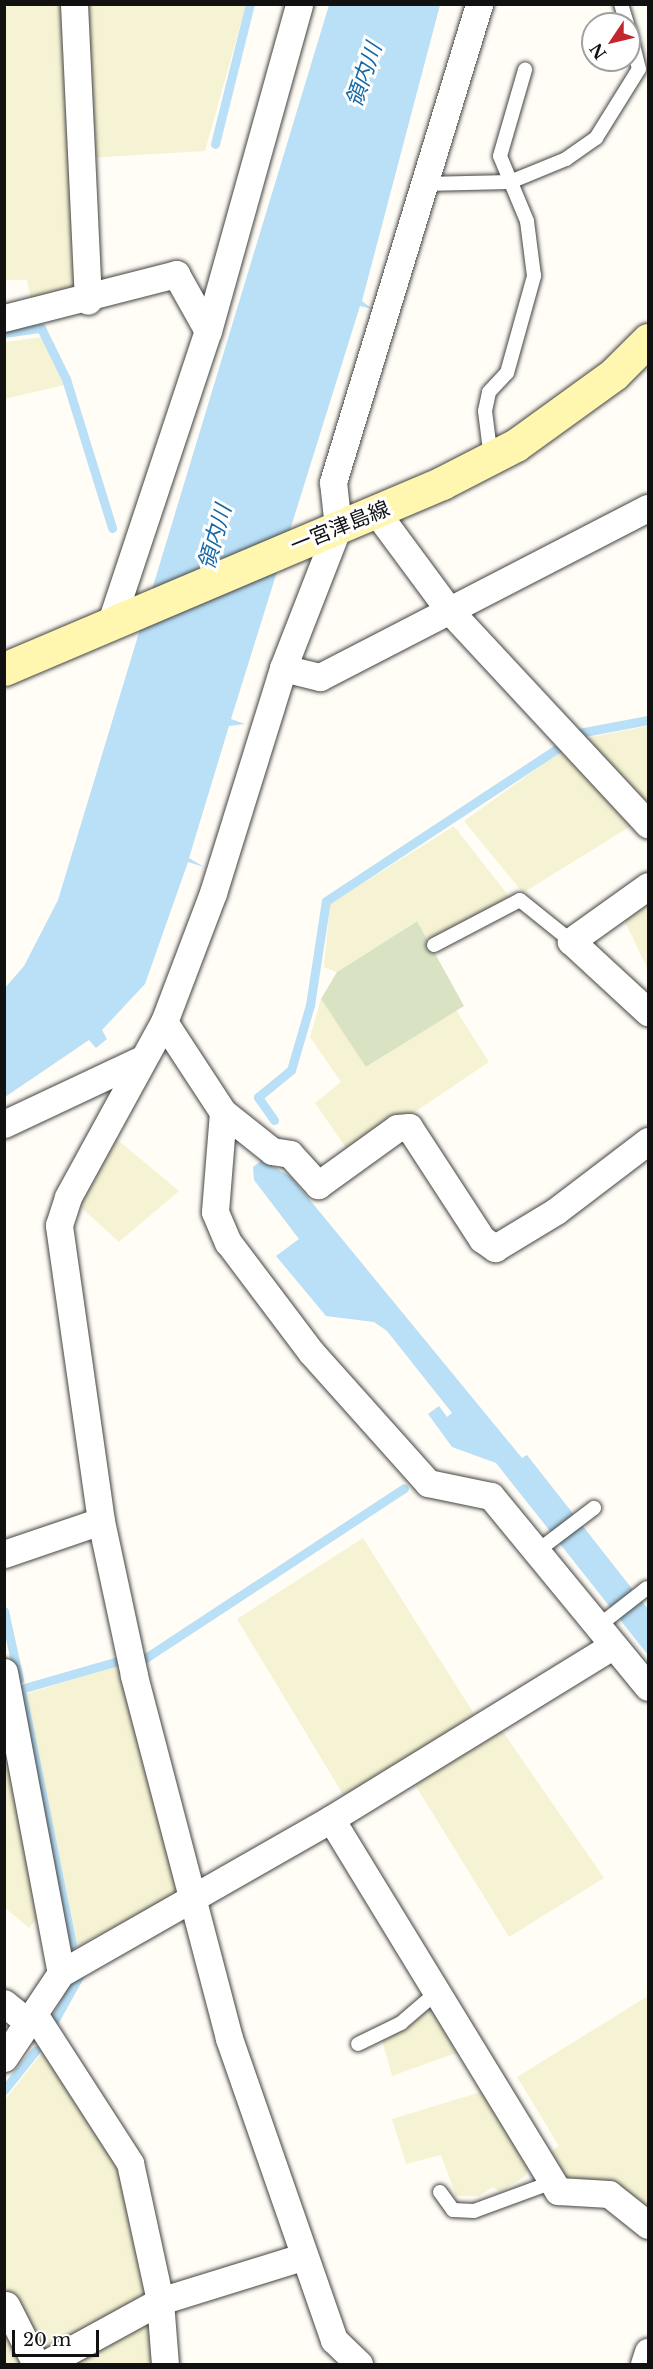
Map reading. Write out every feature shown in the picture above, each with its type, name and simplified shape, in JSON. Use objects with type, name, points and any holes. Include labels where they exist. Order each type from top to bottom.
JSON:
[{"type":"main road","name":"一宮津島線","points":[[4,669],[324,533],[377,513],[491,458],[614,374],[648,340]]},
{"type":"street","points":[[74,4],[88,301]]},
{"type":"street","points":[[121,621],[208,331],[299,4]]},
{"type":"street","points":[[359,2364],[334,2340],[302,2257],[229,2038],[100,1521],[59,1225],[68,1197],[138,1061],[164,1023],[213,893],[284,668],[324,533],[333,482],[479,4]]},
{"type":"street","points":[[4,318],[88,301],[176,274],[208,331]]},
{"type":"street","points":[[284,668],[320,677],[648,507]]},
{"type":"street","points":[[377,513],[448,609],[646,819]]},
{"type":"street","points":[[648,886],[571,941],[648,1012]]},
{"type":"street","points":[[164,1023],[223,1112],[272,1151],[290,1154],[318,1185],[397,1128],[409,1127],[482,1239],[495,1248],[556,1211],[648,1141]]},
{"type":"street","points":[[4,1124],[138,1061]]},
{"type":"street","points":[[223,1112],[215,1212],[228,1242],[311,1352],[428,1483],[491,1496],[543,1547],[648,1687]]},
{"type":"street","points":[[4,1554],[100,1521]]},
{"type":"street","points":[[4,2058],[33,2020],[61,1973],[193,1900],[331,1819],[606,1631]]},
{"type":"street","points":[[4,1672],[61,1973]]},
{"type":"street","points":[[331,1819],[558,2192],[609,2194],[648,2225]]},
{"type":"street","points":[[4,2003],[33,2020],[130,2163],[160,2301],[165,2364]]},
{"type":"street","points":[[45,2364],[160,2301],[302,2257]]},
{"type":"street","points":[[5,2305],[36,2364]]},
{"type":"street","points":[[644,2364],[648,2352]]},
{"type":"lane","points":[[424,184],[510,182],[566,159],[596,138],[644,68]]},
{"type":"lane","points":[[491,458],[485,411],[489,392],[507,373],[534,276],[531,240],[500,156],[525,70]]},
{"type":"lane","points":[[434,945],[520,900],[571,941]]},
{"type":"lane","points":[[543,1547],[594,1508]]},
{"type":"lane","points":[[606,1631],[644,1591]]},
{"type":"lane","points":[[358,2044],[401,2023],[436,1992]]},
{"type":"lane","points":[[440,2192],[453,2210],[474,2211],[553,2182]]},
{"type":"shaded area","points":[[4,5],[68,5],[79,283],[73,292],[32,304],[27,280],[5,280]]},
{"type":"shaded area","points":[[81,5],[246,5],[205,151],[87,158]]},
{"type":"shaded area","points":[[42,337],[64,385],[5,399],[5,342]]},
{"type":"shaded area","points":[[648,726],[648,800],[639,800],[581,739]]},
{"type":"shaded area","points":[[564,749],[634,824],[523,893],[464,821]]},
{"type":"shaded area","points":[[454,826],[511,899],[430,943],[416,921],[337,972],[324,967],[330,904]]},
{"type":"shaded area","points":[[648,894],[648,970],[621,913]]},
{"type":"shaded area","points":[[321,999],[367,1067],[456,1010],[489,1062],[351,1155],[315,1103],[341,1082],[310,1037]]},
{"type":"shaded area","points":[[113,1136],[179,1191],[119,1242],[74,1201]]},
{"type":"shaded area","points":[[363,1538],[476,1717],[344,1796],[237,1619]]},
{"type":"shaded area","points":[[120,1665],[177,1887],[173,1896],[78,1946],[26,1694]]},
{"type":"shaded area","points":[[501,1729],[604,1878],[509,1937],[414,1783]]},
{"type":"shaded area","points":[[4,1736],[41,1913],[29,1928],[5,1908]]},
{"type":"shaded area","points":[[648,1996],[648,2214],[559,2183],[545,2156],[559,2146],[517,2077]]},
{"type":"shaded area","points":[[433,2006],[462,2051],[392,2076],[382,2040]]},
{"type":"shaded area","points":[[44,2050],[118,2165],[147,2288],[141,2302],[49,2353],[36,2348],[5,2286],[4,2101]]},
{"type":"shaded area","points":[[484,2091],[530,2164],[525,2176],[501,2192],[493,2187],[479,2196],[456,2196],[441,2155],[406,2164],[392,2119]]},
{"type":"shaded area","points":[[146,2322],[153,2324],[157,2364],[66,2364]]},
{"type":"shaded area","points":[[5,2328],[25,2364],[5,2364]]},
{"type":"green space","points":[[417,921],[464,1006],[366,1067],[321,999],[337,972]]},
{"type":"water","name":"領内川","points":[[329,5],[440,5],[362,301],[372,309],[360,306],[231,719],[245,724],[229,726],[189,858],[204,867],[188,862],[145,984],[102,1030],[107,1039],[96,1048],[89,1040],[5,1097],[4,989],[24,966],[58,900]]},
{"type":"water","points":[[262,1160],[291,1177],[522,1458],[527,1455],[648,1609],[648,1655],[496,1463],[452,1447],[428,1414],[439,1406],[447,1417],[452,1413],[387,1331],[374,1322],[326,1316],[276,1256],[299,1239],[254,1180],[253,1167]]},
{"type":"waterway","points":[[215,144],[250,4]]},
{"type":"waterway","points":[[4,333],[41,328],[66,379],[112,528]]},
{"type":"waterway","points":[[579,733],[648,720]]},
{"type":"waterway","points":[[274,1120],[258,1097],[291,1070],[310,1005],[326,901],[561,746]]},
{"type":"waterway","points":[[144,1659],[404,1488]]},
{"type":"waterway","points":[[4,1611],[19,1679]]},
{"type":"waterway","points":[[72,1944],[21,1689],[118,1661]]},
{"type":"waterway","points":[[54,2021],[80,1974]]},
{"type":"waterway","points":[[4,2090],[36,2050]]}]
